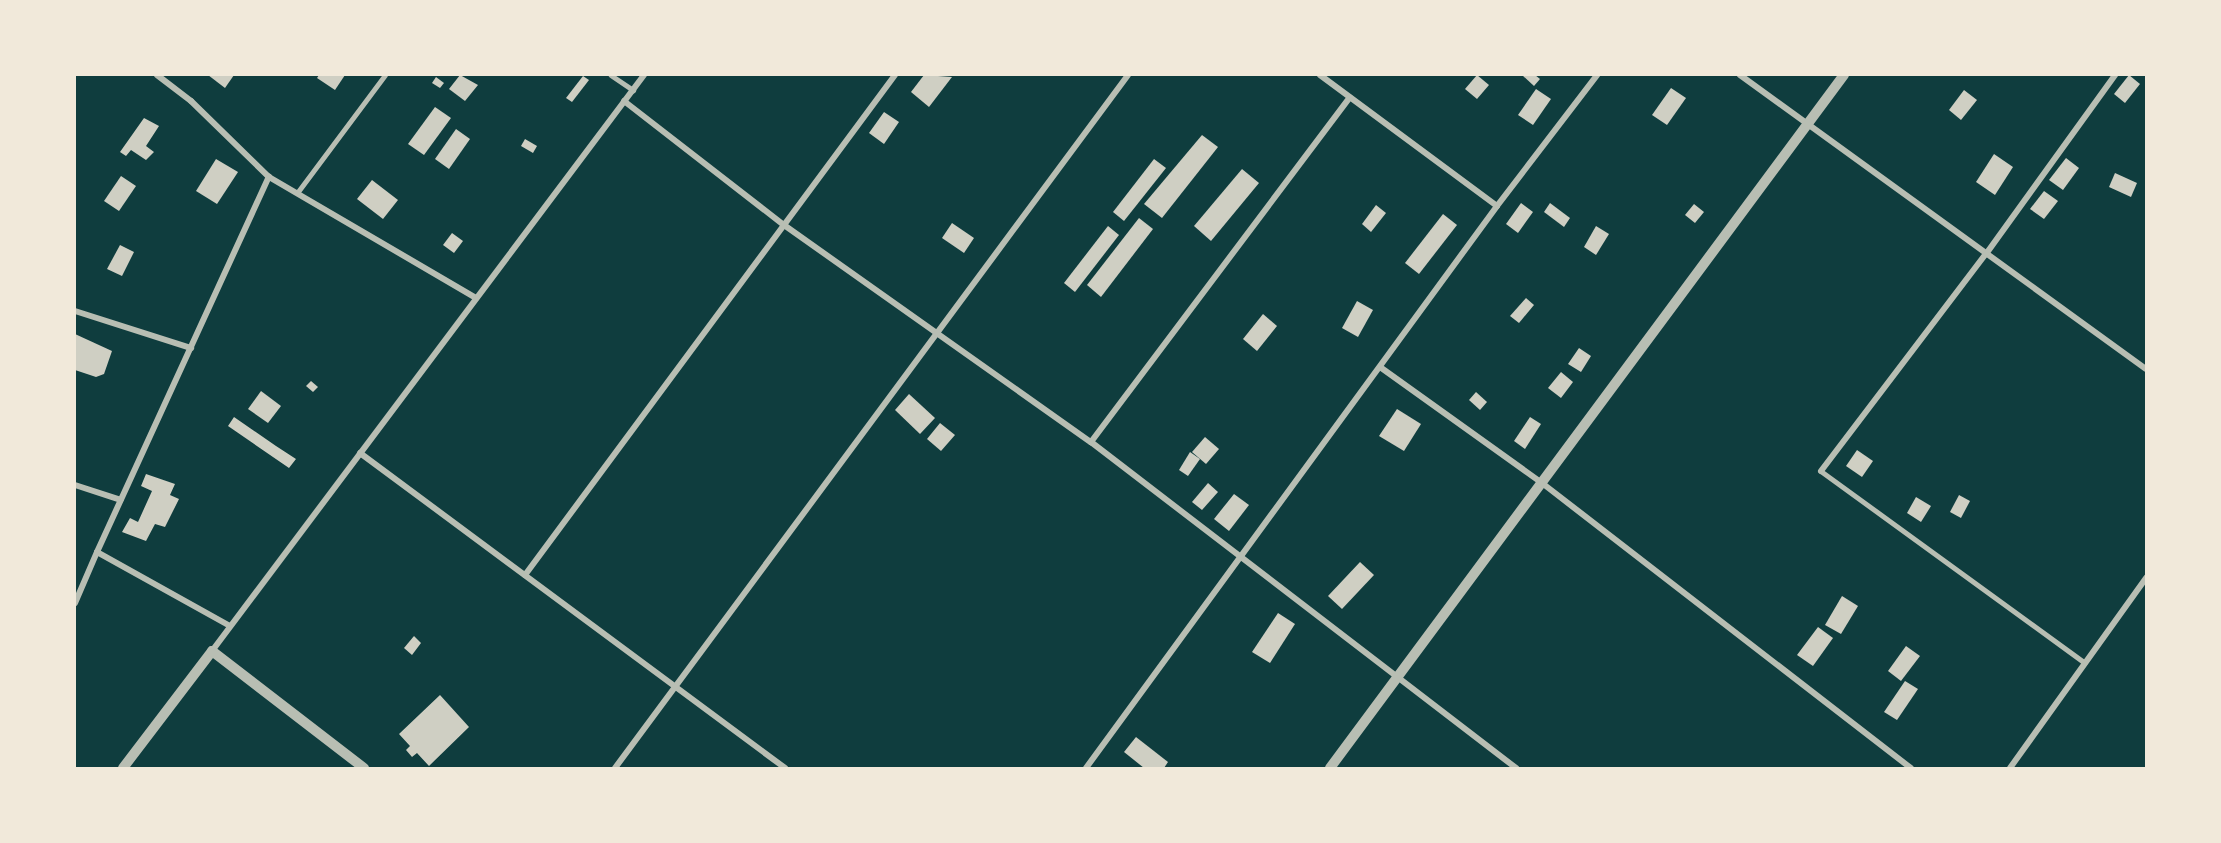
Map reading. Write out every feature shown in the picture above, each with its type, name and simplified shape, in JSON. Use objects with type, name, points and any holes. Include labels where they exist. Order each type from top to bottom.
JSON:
[{"type":"street","points":[[123,768],[644,75]]},
{"type":"street","points":[[525,575],[895,75]]},
{"type":"street","points":[[615,768],[677,688],[1128,75]]},
{"type":"street","points":[[1320,75],[1497,206]]},
{"type":"street","points":[[1086,768],[1497,206],[1597,75]]},
{"type":"street","points":[[1740,75],[2146,369]]},
{"type":"street","points":[[1330,768],[1844,75]]},
{"type":"street","points":[[1821,471],[1986,254],[2115,75]]},
{"type":"street","points":[[160,76],[269,177],[476,298]]},
{"type":"street","points":[[1091,442],[1350,97]]},
{"type":"street","points":[[624,101],[784,225],[939,332],[1091,442],[1516,768]]},
{"type":"street","points":[[75,603],[269,177]]},
{"type":"street","points":[[75,311],[190,348]]},
{"type":"street","points":[[1380,367],[1542,483],[1911,768]]},
{"type":"street","points":[[360,453],[785,768]]},
{"type":"street","points":[[75,485],[121,500]]},
{"type":"street","points":[[97,552],[230,626]]},
{"type":"street","points":[[2010,768],[2146,578]]},
{"type":"street","points":[[212,651],[364,768]]},
{"type":"lane","points":[[297,193],[385,75]]},
{"type":"lane","points":[[611,75],[633,90]]},
{"type":"lane","points":[[1821,471],[2085,663]]},
{"type":"building","points":[[208,75],[234,75],[225,88]]},
{"type":"building","points":[[319,75],[345,75],[335,90],[317,78]]},
{"type":"building","points":[[460,75],[478,85],[465,101],[449,89]]},
{"type":"building","points":[[924,75],[952,77],[929,107],[911,92]]},
{"type":"building","points":[[1477,75],[1489,85],[1477,99],[1465,89]]},
{"type":"building","points":[[1522,75],[1535,75],[1540,79],[1534,86]]},
{"type":"building","points":[[2129,75],[2140,84],[2125,103],[2114,94]]},
{"type":"building","points":[[583,76],[589,80],[572,102],[566,98]]},
{"type":"building","points":[[436,77],[444,83],[440,88],[432,83]]},
{"type":"building","points":[[1671,88],[1686,98],[1667,125],[1652,115]]},
{"type":"building","points":[[1536,89],[1551,99],[1533,125],[1518,115]]},
{"type":"building","points":[[1964,90],[1977,100],[1961,120],[1949,110]]},
{"type":"building","points":[[435,107],[451,118],[424,155],[408,144]]},
{"type":"building","points":[[884,112],[899,122],[884,144],[869,133]]},
{"type":"building","points":[[144,118],[159,126],[146,146],[154,152],[146,160],[131,150],[126,156],[120,152]]},
{"type":"building","points":[[456,129],[470,139],[449,169],[435,159]]},
{"type":"building","points":[[1202,135],[1218,147],[1162,218],[1144,204]]},
{"type":"building","points":[[525,139],[537,146],[533,153],[521,146]]},
{"type":"building","points":[[1994,154],[2013,167],[1995,195],[1976,182]]},
{"type":"building","points":[[2066,158],[2079,168],[2063,190],[2049,180]]},
{"type":"building","points":[[216,159],[238,172],[217,204],[196,191]]},
{"type":"building","points":[[1154,159],[1166,168],[1124,221],[1113,212]]},
{"type":"building","points":[[1242,169],[1259,183],[1211,241],[1194,226]]},
{"type":"building","points":[[2115,173],[2137,183],[2131,197],[2109,187]]},
{"type":"building","points":[[121,176],[136,186],[119,211],[104,201]]},
{"type":"building","points":[[372,180],[398,200],[383,219],[357,199]]},
{"type":"building","points":[[2044,191],[2058,201],[2044,219],[2030,209]]},
{"type":"building","points":[[1521,203],[1533,212],[1518,233],[1506,224]]},
{"type":"building","points":[[1550,203],[1570,218],[1564,227],[1544,212]]},
{"type":"building","points":[[1694,204],[1704,212],[1695,223],[1685,215]]},
{"type":"building","points":[[1376,205],[1386,213],[1371,232],[1362,224]]},
{"type":"building","points":[[1443,214],[1457,225],[1419,274],[1405,263]]},
{"type":"building","points":[[1139,218],[1153,229],[1101,297],[1087,285]]},
{"type":"building","points":[[952,223],[974,238],[964,253],[942,238]]},
{"type":"building","points":[[1108,226],[1119,235],[1075,292],[1064,283]]},
{"type":"building","points":[[1596,226],[1609,234],[1596,255],[1584,247]]},
{"type":"building","points":[[452,233],[463,241],[454,253],[443,245]]},
{"type":"building","points":[[120,245],[134,252],[122,276],[107,269]]},
{"type":"building","points":[[1526,298],[1534,305],[1519,323],[1510,316]]},
{"type":"building","points":[[1357,301],[1373,310],[1358,337],[1342,328]]},
{"type":"building","points":[[1263,314],[1277,326],[1257,351],[1243,339]]},
{"type":"building","points":[[75,334],[112,351],[104,374],[96,377],[75,370]]},
{"type":"building","points":[[1579,348],[1591,356],[1581,372],[1568,364]]},
{"type":"building","points":[[1561,372],[1573,382],[1561,398],[1548,388]]},
{"type":"building","points":[[311,381],[318,387],[313,392],[306,386]]},
{"type":"building","points":[[261,391],[281,406],[268,423],[248,409]]},
{"type":"building","points":[[1476,392],[1487,402],[1480,410],[1469,400]]},
{"type":"building","points":[[909,394],[935,418],[920,434],[895,410]]},
{"type":"building","points":[[1397,409],[1421,424],[1404,451],[1379,436]]},
{"type":"building","points":[[234,417],[296,459],[289,468],[228,426]]},
{"type":"building","points":[[1530,417],[1541,424],[1525,449],[1514,441]]},
{"type":"building","points":[[940,423],[955,435],[941,451],[927,439]]},
{"type":"building","points":[[1205,437],[1219,449],[1206,464],[1192,452]]},
{"type":"building","points":[[1857,450],[1873,461],[1862,477],[1846,466]]},
{"type":"building","points":[[1190,452],[1200,459],[1188,476],[1179,470]]},
{"type":"building","points":[[146,474],[175,484],[170,495],[179,499],[165,527],[155,524],[146,541],[122,532],[130,518],[138,522],[152,491],[141,486]]},
{"type":"building","points":[[1208,483],[1218,492],[1202,510],[1192,502]]},
{"type":"building","points":[[1234,494],[1249,505],[1229,531],[1214,519]]},
{"type":"building","points":[[1959,495],[1970,501],[1961,518],[1950,512]]},
{"type":"building","points":[[1916,497],[1931,506],[1921,522],[1907,513]]},
{"type":"building","points":[[1360,562],[1374,575],[1342,609],[1328,596]]},
{"type":"building","points":[[1842,596],[1858,606],[1841,634],[1825,625]]},
{"type":"building","points":[[1278,613],[1295,624],[1270,663],[1252,652]]},
{"type":"building","points":[[1818,627],[1833,638],[1813,666],[1797,655]]},
{"type":"building","points":[[414,636],[421,643],[412,655],[404,648]]},
{"type":"building","points":[[1906,646],[1920,656],[1901,681],[1888,671]]},
{"type":"building","points":[[1905,681],[1918,689],[1897,720],[1884,712]]},
{"type":"building","points":[[440,695],[469,727],[429,766],[417,753],[412,757],[406,750],[410,746],[399,734]]},
{"type":"building","points":[[1136,737],[1168,762],[1164,768],[1144,768],[1124,752]]}]
